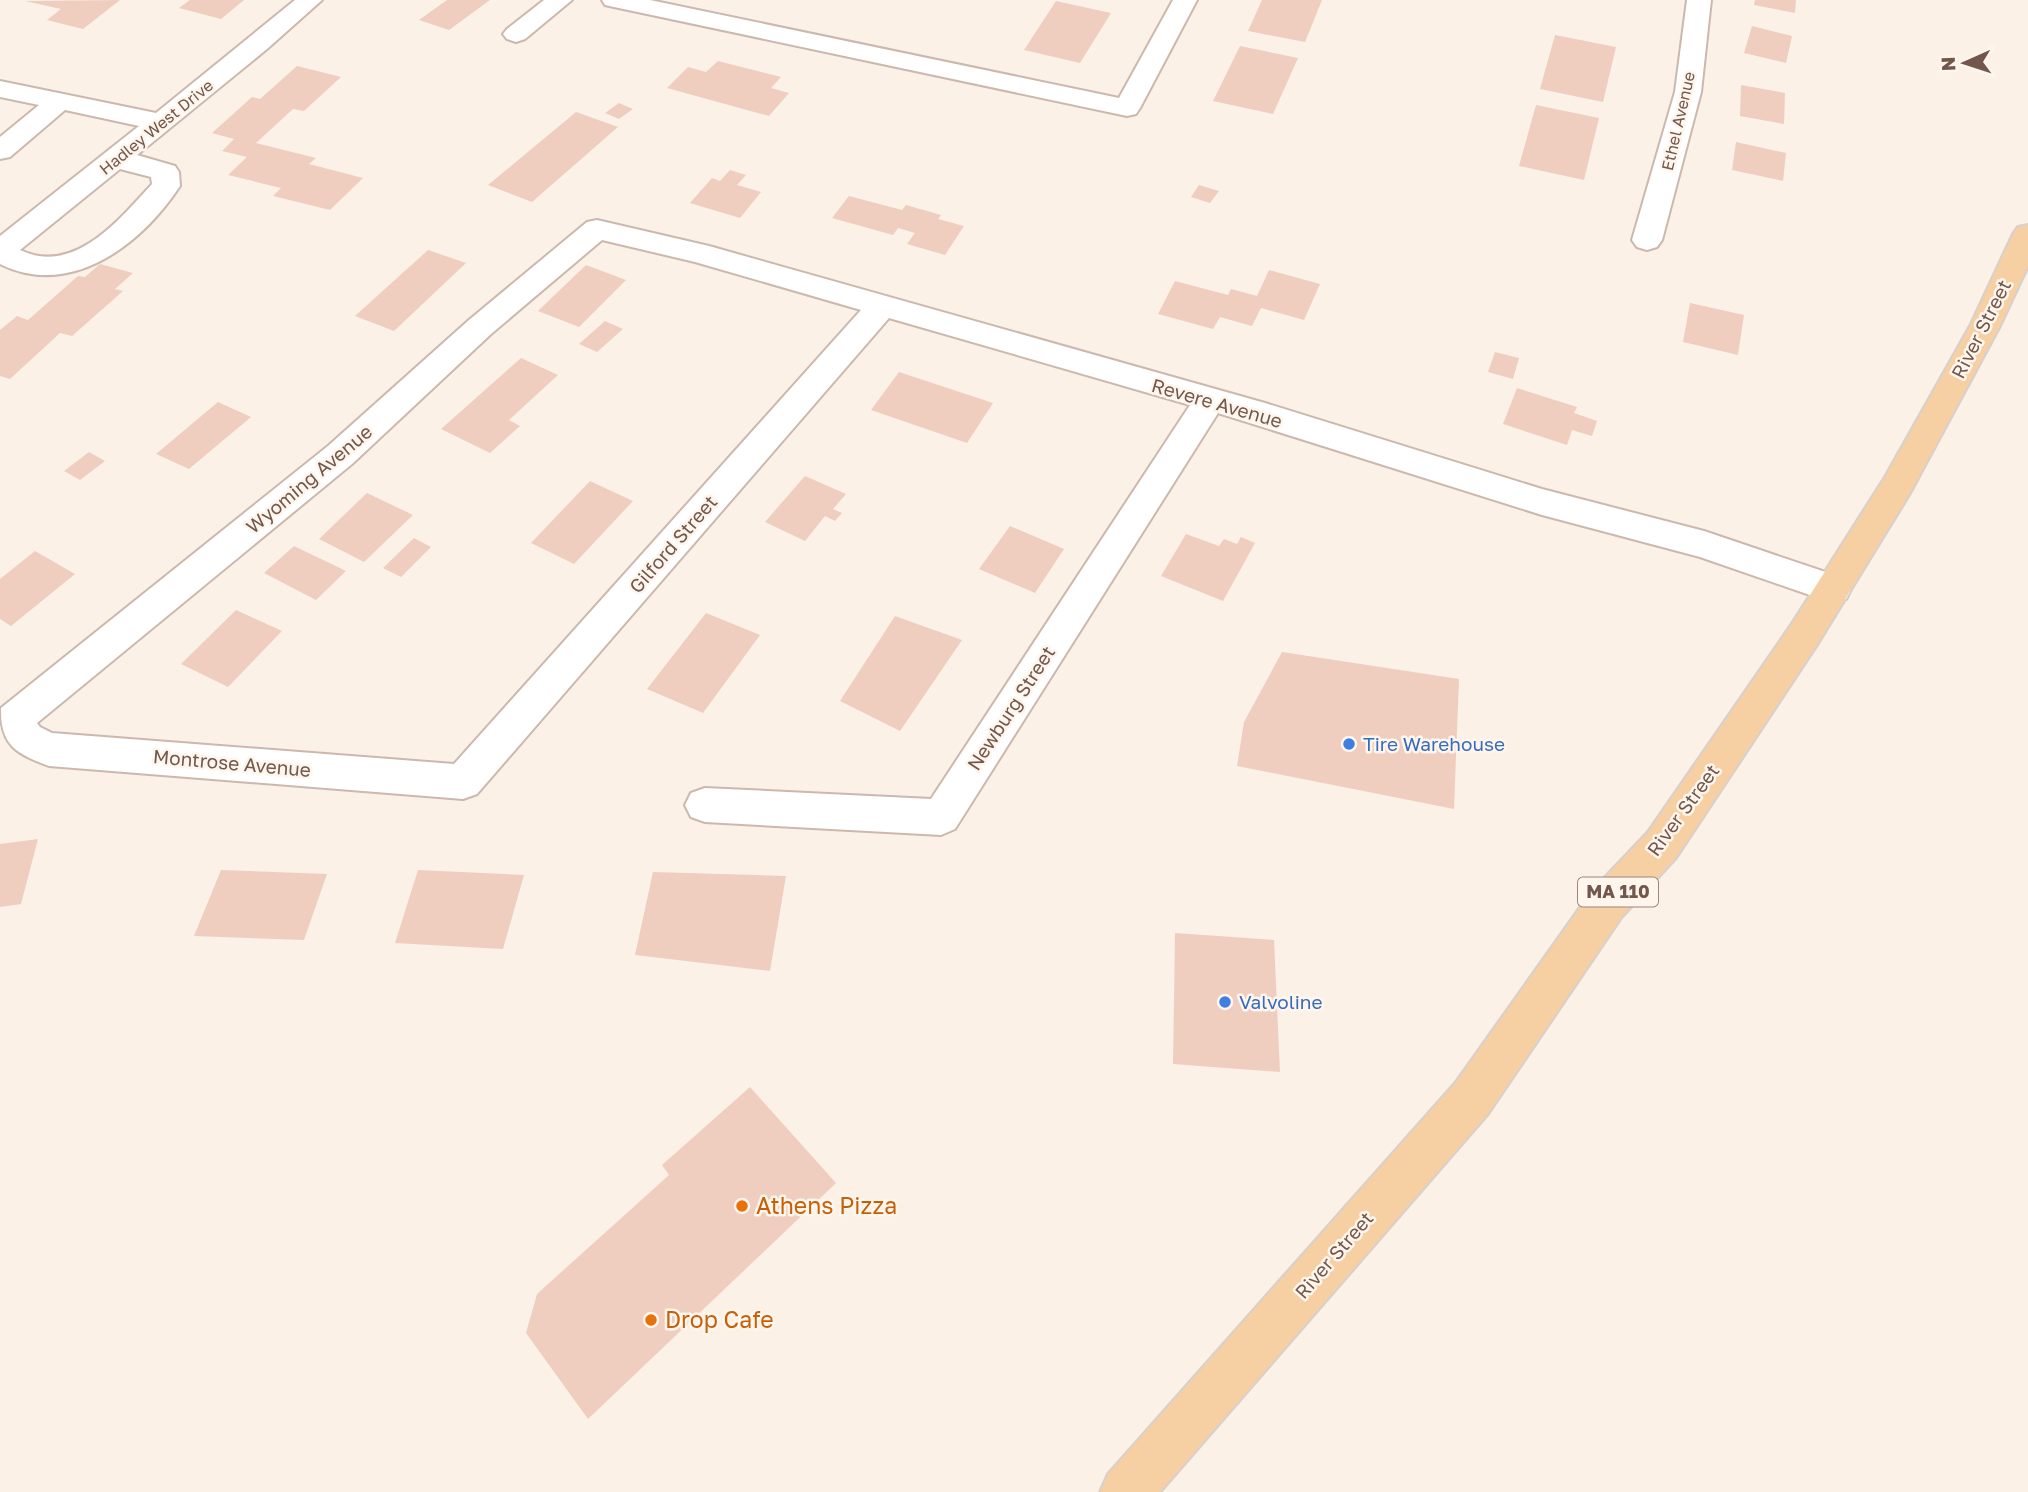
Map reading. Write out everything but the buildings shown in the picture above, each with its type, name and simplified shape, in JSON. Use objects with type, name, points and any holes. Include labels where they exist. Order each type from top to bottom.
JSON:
[{"type":"main road","name":"River Street","points":[[1126,1492],[1472,1098],[1606,905],[1662,845],[1833,589],[1897,486],[1985,326],[2027,238]]},
{"type":"street","name":"Hadley West Drive","points":[[0,252],[310,0]]},
{"type":"street","points":[[516,34],[560,0]]},
{"type":"street","points":[[614,0],[1127,108],[1185,0]]},
{"type":"street","name":"Ethel Avenue","points":[[1647,240],[1688,92],[1699,0]]},
{"type":"street","points":[[0,89],[162,122]]},
{"type":"street","points":[[0,151],[60,102]]},
{"type":"street","points":[[0,252],[29,265],[52,267],[85,259],[116,241],[166,186],[165,172],[116,159]]},
{"type":"street","name":"Revere Avenue","points":[[597,229],[699,253],[1210,400],[1542,502],[1704,545],[1833,589]]},
{"type":"street","name":"Wyoming Avenue","points":[[14,719],[340,455],[480,327],[597,229]]},
{"type":"street","name":"Gilford Street","points":[[463,782],[882,306]]},
{"type":"street","name":"Newburg Street","points":[[705,804],[941,817],[1210,400]]},
{"type":"street","name":"Montrose Avenue","points":[[14,719],[26,739],[49,748],[463,782]]},
{"type":"place","name":"Tire Warehouse","points":[[1349,744]]},
{"type":"place","name":"Valvoline","points":[[1225,1002]]},
{"type":"place","name":"Athens Pizza","points":[[742,1206]]},
{"type":"place","name":"Drop Cafe","points":[[651,1320]]}]
